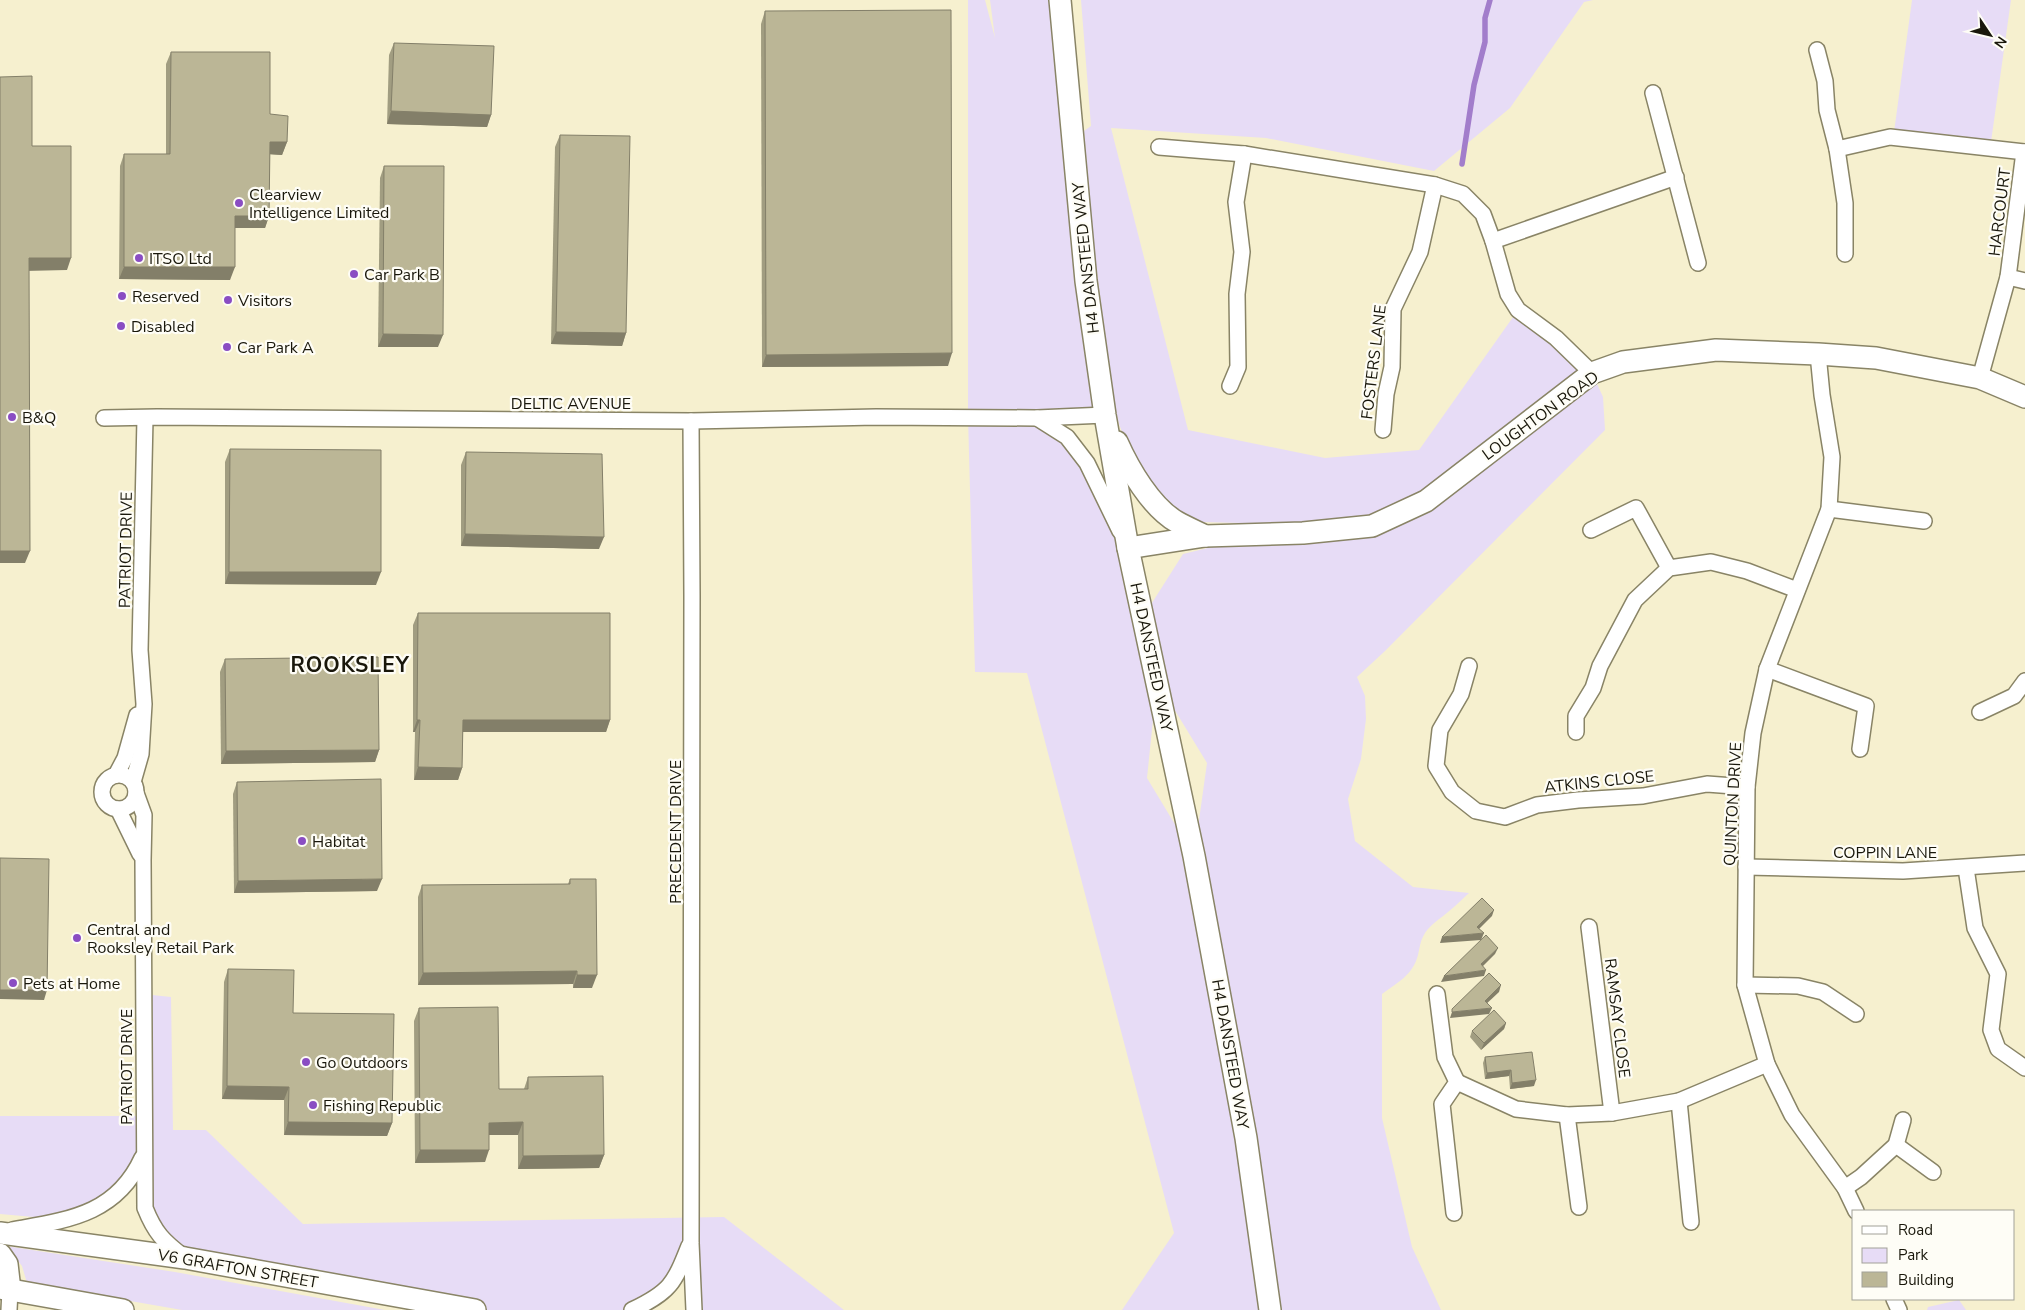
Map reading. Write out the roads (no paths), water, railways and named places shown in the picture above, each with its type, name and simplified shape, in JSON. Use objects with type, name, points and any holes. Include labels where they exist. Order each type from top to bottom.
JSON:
[{"type":"street","name":"H4 DANSTEED WAY","points":[[1060,0],[1086,281],[1105,415],[1128,548],[1194,856],[1244,1128],[1269,1302]]},
{"type":"street","points":[[1817,50],[1825,81],[1827,110],[1837,150],[1845,203],[1845,254]]},
{"type":"street","points":[[1653,92],[1698,263]]},
{"type":"street","points":[[1837,150],[1890,138],[2024,152]]},
{"type":"street","points":[[1159,147],[1244,154],[1435,185],[1463,194],[1483,214],[1508,294],[1518,310],[1556,338],[1592,373]]},
{"type":"street","name":"HARCOURT","points":[[1980,378],[2008,277],[2024,152]]},
{"type":"street","points":[[1230,386],[1238,368],[1237,294],[1242,252],[1236,202],[1244,154]]},
{"type":"street","points":[[1493,241],[1676,177]]},
{"type":"street","name":"FOSTERS LANE","points":[[1383,430],[1386,394],[1392,367],[1393,309],[1420,252],[1435,185]]},
{"type":"street","name":"HARCOURT","points":[[2008,277],[2025,281]]},
{"type":"street","name":"LOUGHTON ROAD","points":[[1128,548],[1205,536],[1303,533],[1372,526],[1426,501],[1592,373],[1623,362],[1716,350],[1876,358],[1980,378],[2025,397]]},
{"type":"street","name":"QUINTON DRIVE","points":[[1818,354],[1822,396],[1832,457],[1829,508],[1767,669],[1753,733],[1747,787],[1745,985],[1767,1064],[1792,1115],[1845,1188],[1856,1210]]},
{"type":"street","name":"DELTIC AVENUE","points":[[104,418],[691,421],[876,417],[1037,418],[1105,415]]},
{"type":"street","points":[[1105,415],[1128,468],[1149,496],[1175,521],[1205,536]]},
{"type":"street","name":"PATRIOT DRIVE","points":[[145,418],[140,650],[144,704],[141,754],[135,787],[144,814],[145,1208],[151,1223],[162,1239],[185,1258]]},
{"type":"street","points":[[1037,418],[1067,437],[1087,462],[1128,548]]},
{"type":"street","name":"PRECEDENT DRIVE","points":[[691,421],[691,1243],[694,1310]]},
{"type":"street","points":[[1590,530],[1636,508],[1669,568]]},
{"type":"street","points":[[1829,508],[1924,521]]},
{"type":"street","points":[[1576,732],[1576,716],[1593,688],[1600,666],[1635,600],[1669,568],[1711,562],[1747,571],[1797,590]]},
{"type":"street","name":"ATKINS CLOSE","points":[[1469,666],[1461,694],[1440,730],[1436,766],[1452,792],[1476,811],[1505,818],[1537,805],[1643,796],[1707,784],[1747,787]]},
{"type":"street","points":[[1767,669],[1873,707],[1860,749]]},
{"type":"street","points":[[1980,712],[2014,696],[2025,681]]},
{"type":"street","name":"PATRIOT DRIVE","points":[[116,775],[126,755],[137,714],[142,682]]},
{"type":"street","points":[[116,775],[128,777],[135,787],[134,801],[124,808],[118,809],[108,805],[102,795],[104,783],[116,775]]},
{"type":"street","name":"PATRIOT DRIVE","points":[[118,809],[133,836],[143,860]]},
{"type":"street","name":"COPPIN LANE","points":[[1746,867],[1903,872],[2025,863]]},
{"type":"street","points":[[1966,868],[1975,928],[1998,974],[1991,1030],[1998,1048],[2025,1068]]},
{"type":"street","name":"RAMSAY CLOSE","points":[[1589,927],[1612,1113]]},
{"type":"street","points":[[1745,985],[1798,986],[1823,992],[1856,1014]]},
{"type":"street","points":[[1437,994],[1445,1056],[1456,1082],[1516,1109],[1567,1115],[1612,1113],[1679,1101],[1767,1064]]},
{"type":"street","points":[[1454,1213],[1442,1104],[1456,1082]]},
{"type":"street","points":[[1679,1101],[1691,1222]]},
{"type":"street","points":[[1567,1115],[1579,1207]]},
{"type":"street","points":[[1845,1188],[1861,1177],[1896,1145],[1903,1120]]},
{"type":"street","points":[[1896,1145],[1933,1172]]},
{"type":"street","name":"PATRIOT DRIVE","points":[[0,1232],[68,1220],[88,1213],[122,1188],[135,1174],[144,1154]]},
{"type":"street","name":"V6 GRAFTON STREET","points":[[0,1232],[185,1258],[475,1310]]},
{"type":"street","name":"PRECEDENT DRIVE","points":[[632,1310],[650,1302],[671,1286],[691,1243]]},
{"type":"street","points":[[0,1254],[7,1264],[6,1296],[123,1310]]},
{"type":"waterway","points":[[1462,164],[1474,85],[1485,42],[1485,18],[1490,0]]},
{"type":"place","name":"Clearview Intelligence Limited","points":[[239,203]]},
{"type":"place","name":"ITSO Ltd","points":[[139,258]]},
{"type":"place","name":"Car Park B","points":[[354,274]]},
{"type":"place","name":"Reserved","points":[[122,296]]},
{"type":"place","name":"Visitors","points":[[228,300]]},
{"type":"place","name":"Disabled","points":[[121,326]]},
{"type":"place","name":"Car Park A","points":[[227,347]]},
{"type":"place","name":"B&Q","points":[[12,417]]},
{"type":"place","name":"Habitat","points":[[302,841]]},
{"type":"place","name":"Central and Rooksley Retail Park","points":[[77,938]]},
{"type":"place","name":"Pets at Home","points":[[13,983]]},
{"type":"place","name":"Go Outdoors","points":[[306,1062]]},
{"type":"place","name":"Fishing Republic","points":[[313,1105]]},
{"type":"district","name":"ROOKSLEY","points":[[350,665]]}]
